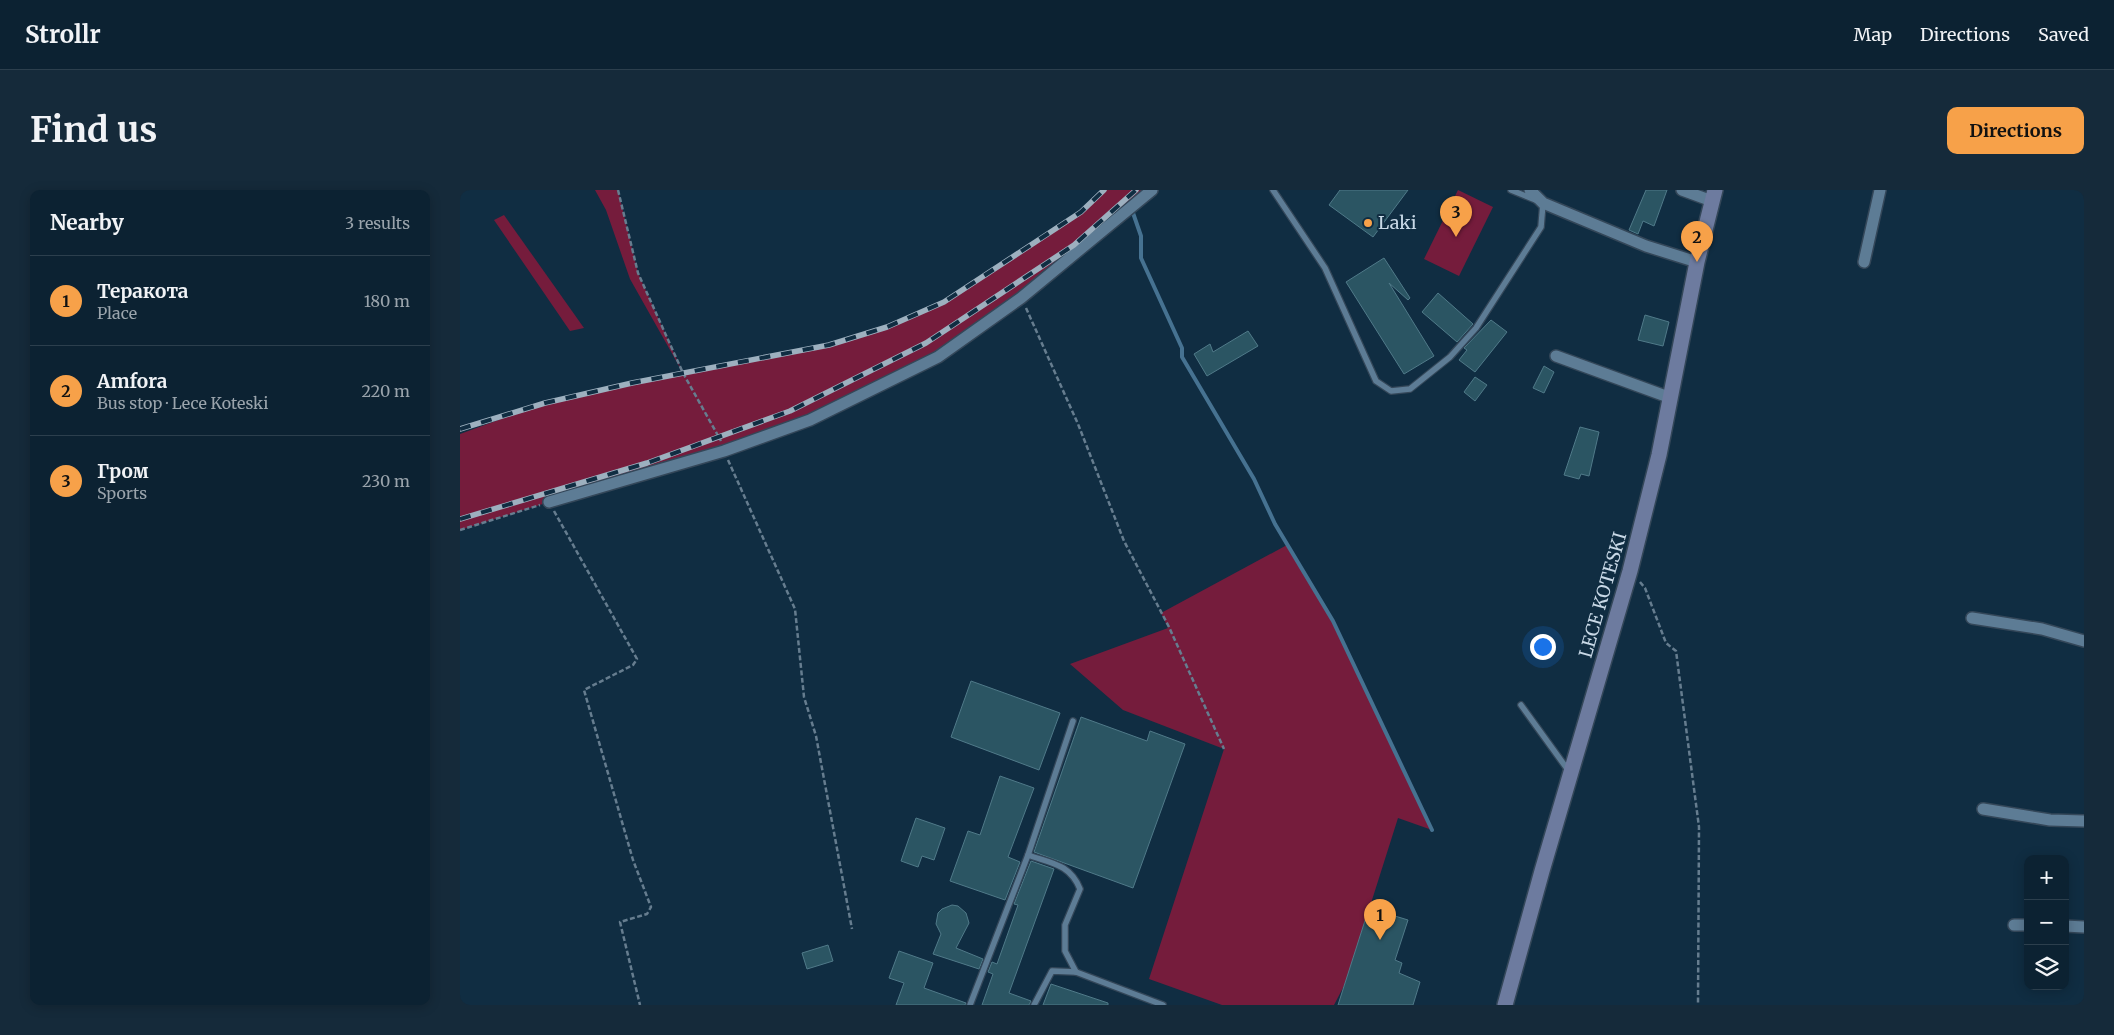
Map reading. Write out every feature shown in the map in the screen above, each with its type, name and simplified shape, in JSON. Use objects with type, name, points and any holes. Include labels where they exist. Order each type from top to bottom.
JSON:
[{"type":"main road","name":"LECE KOTESKI","points":[[1505,1005],[1630,571],[1659,455],[1697,262],[1714,195]]},
{"type":"street","points":[[549,502],[724,451],[810,420],[938,357],[1021,298],[1152,190]]},
{"type":"street","points":[[1530,190],[1543,203],[1646,246],[1697,262]]},
{"type":"street","points":[[1682,190],[1714,195]]},
{"type":"street","points":[[1864,262],[1880,190]]},
{"type":"street","points":[[1556,356],[1671,398]]},
{"type":"street","points":[[1972,618],[2042,629],[2084,641]]},
{"type":"street","points":[[1983,809],[2050,820],[2084,821]]},
{"type":"street","points":[[2014,925],[2024,925]]},
{"type":"street","points":[[2069,926],[2084,927]]},
{"type":"lane","points":[[1273,190],[1325,268],[1376,381],[1391,391],[1410,389],[1450,357],[1476,328],[1540,227],[1543,203],[1511,190]]},
{"type":"lane","points":[[1521,705],[1565,763],[1570,774]]},
{"type":"lane","points":[[970,1005],[1028,855],[1073,721]]},
{"type":"lane","points":[[1028,855],[1060,866],[1074,876],[1080,890],[1065,925],[1065,951],[1076,972]]},
{"type":"lane","points":[[1034,1005],[1052,971],[1076,972],[1163,1005]]},
{"type":"path","points":[[618,190],[638,273],[683,373],[702,410],[720,437],[724,451],[794,609],[804,696],[816,736],[852,929]]},
{"type":"path","points":[[1021,298],[1078,424],[1124,541],[1169,627],[1224,749]]},
{"type":"path","points":[[460,530],[549,502],[637,659],[633,665],[584,690],[633,860],[651,907],[648,914],[620,922],[640,1005]]},
{"type":"path","points":[[1630,571],[1645,588],[1666,643],[1676,651],[1699,827],[1698,1005]]},
{"type":"shaded area","points":[[595,190],[618,190],[638,273],[683,373],[630,279],[606,210]]},
{"type":"shaded area","points":[[1104,190],[1152,190],[938,357],[810,420],[460,530],[460,434],[545,403],[683,373],[829,345],[887,327],[944,302],[1081,212]],"holes":[[[698,444],[647,463],[571,486]]]},
{"type":"shaded area","points":[[1458,190],[1493,207],[1459,276],[1424,259]]},
{"type":"shaded area","points":[[504,215],[584,328],[570,331],[494,220]]},
{"type":"shaded area","points":[[1287,545],[1333,621],[1432,830],[1398,818],[1346,982],[1334,1005],[1222,1005],[1149,979],[1224,749],[1123,710],[1070,664],[1168,628],[1161,613]]},
{"type":"building","name":"Laki","points":[[1340,190],[1408,190],[1373,237],[1329,205]]},
{"type":"building","points":[[1646,190],[1667,190],[1654,226],[1643,221],[1638,234],[1629,230]]},
{"type":"building","points":[[1384,258],[1410,298],[1408,300],[1389,283],[1434,356],[1404,374],[1346,282]]},
{"type":"building","points":[[1438,293],[1473,324],[1457,342],[1422,312]]},
{"type":"building","points":[[1645,315],[1669,322],[1663,346],[1638,340]]},
{"type":"building","points":[[1491,320],[1507,332],[1475,372],[1459,360],[1467,350],[1464,348]]},
{"type":"building","points":[[1248,331],[1258,346],[1207,376],[1194,354],[1210,344],[1213,352]]},
{"type":"building","points":[[1544,366],[1554,372],[1544,393],[1533,388]]},
{"type":"building","points":[[1475,377],[1487,385],[1475,401],[1464,392]]},
{"type":"building","points":[[1580,427],[1599,432],[1589,476],[1581,474],[1579,479],[1564,475]]},
{"type":"building","points":[[971,681],[1060,713],[1039,770],[951,737]]},
{"type":"building","points":[[1081,717],[1147,741],[1150,731],[1185,744],[1133,888],[1034,852]]},
{"type":"building","points":[[1000,776],[1034,788],[1008,857],[1020,862],[1005,900],[950,881],[968,831],[980,835]]},
{"type":"building","points":[[916,818],[945,828],[934,860],[922,856],[918,867],[901,861]]},
{"type":"building","points":[[1031,861],[1054,869],[1009,993],[1031,1001],[1029,1005],[982,1005],[993,974],[988,972],[992,962],[997,964],[1018,905],[1014,904]]},
{"type":"building","points":[[952,905],[958,906],[966,913],[969,923],[956,948],[983,959],[979,969],[933,954],[941,934],[936,924],[938,913]]},
{"type":"building","points":[[1369,908],[1408,920],[1395,960],[1402,963],[1399,973],[1420,982],[1413,1005],[1338,1005]]},
{"type":"building","points":[[828,945],[833,961],[807,969],[802,953]]},
{"type":"building","points":[[899,951],[933,963],[924,988],[966,1003],[965,1005],[896,1005],[904,983],[889,978]]},
{"type":"building","points":[[1051,984],[1108,1003],[1108,1005],[1043,1005]]},
{"type":"waterway","points":[[1132,210],[1141,236],[1141,258],[1182,348],[1182,357],[1254,479],[1275,524],[1333,621],[1432,830]]},
{"type":"railway","points":[[460,429],[545,403],[632,383],[829,345],[887,327],[944,302],[1081,212],[1104,190]]},
{"type":"railway","points":[[460,519],[647,463],[790,411],[926,343],[1074,245],[1136,190]]},
{"type":"place","name":"Laki","points":[[1368,223]]},
{"type":"place","name":"Гром","points":[[1456,237]]},
{"type":"place","name":"Amfora","points":[[1697,262]]},
{"type":"place","name":"Теракота","points":[[1380,940]]}]
